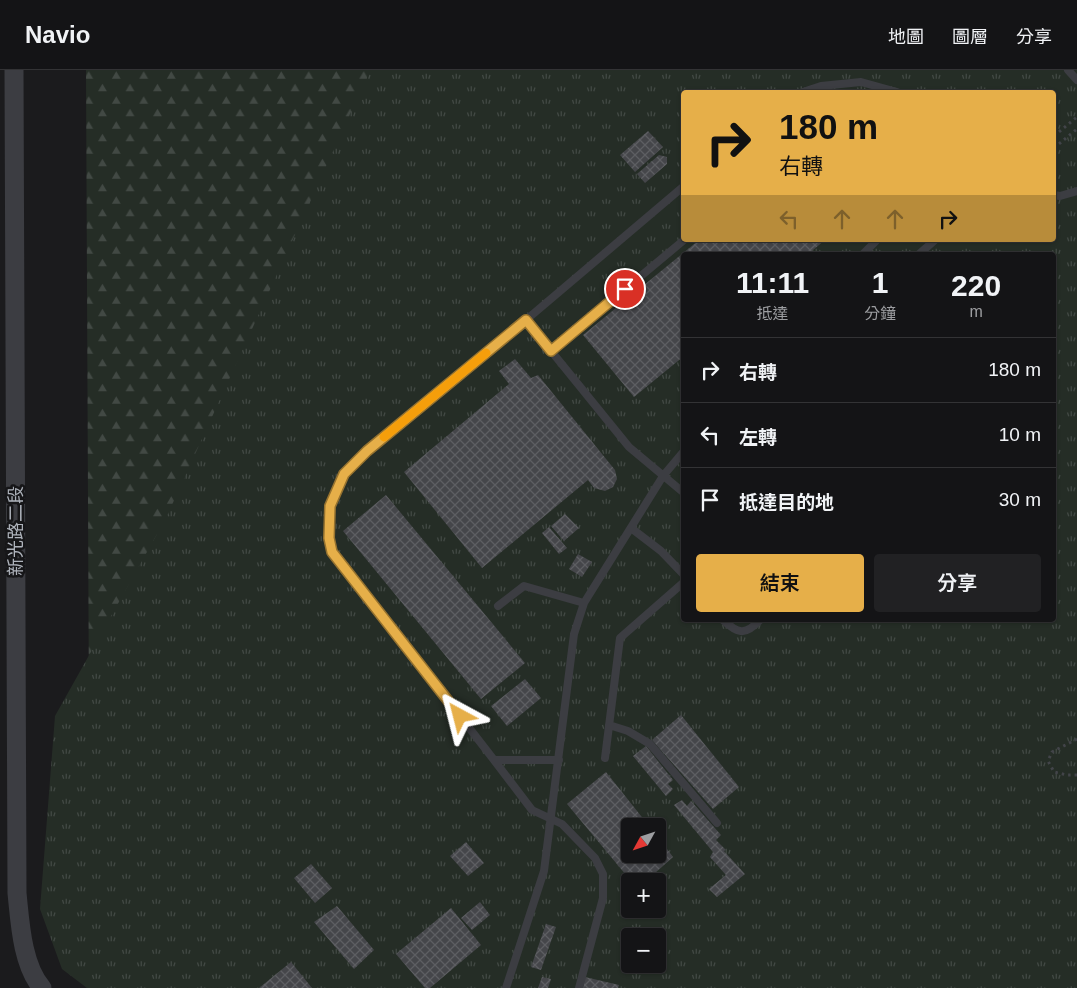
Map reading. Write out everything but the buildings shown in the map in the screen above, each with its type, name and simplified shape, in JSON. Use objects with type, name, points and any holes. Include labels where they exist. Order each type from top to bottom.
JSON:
[{"type":"street","name":"新光路二段","points":[[14,70],[17,893],[21,933],[28,962],[37,983],[42,988]]},
{"type":"lane","points":[[1068,70],[1077,80]]},
{"type":"lane","points":[[809,90],[821,86],[861,82],[890,90]]},
{"type":"lane","points":[[579,988],[603,898],[603,874],[595,858],[562,824],[532,810],[332,552],[329,538],[330,506],[344,474],[367,451],[681,189]]},
{"type":"lane","points":[[1056,195],[1077,191]]},
{"type":"lane","points":[[551,351],[682,242]]},
{"type":"lane","points":[[865,252],[875,242]]},
{"type":"lane","points":[[921,252],[933,242]]},
{"type":"lane","points":[[526,320],[629,447],[681,490]]},
{"type":"lane","points":[[506,988],[544,871],[574,634],[584,602],[664,476],[681,455]]},
{"type":"lane","points":[[631,528],[661,551],[681,572]]},
{"type":"lane","points":[[605,758],[620,638],[681,585]]},
{"type":"lane","points":[[498,606],[524,586],[584,602]]},
{"type":"lane","points":[[726,622],[736,630],[745,632],[758,622]]},
{"type":"lane","points":[[609,725],[628,731],[650,744],[717,823]]},
{"type":"lane","points":[[494,760],[559,760]]},
{"type":"path","points":[[1056,134],[1077,117]]},
{"type":"path","points":[[1056,146],[1077,129]]},
{"type":"path","points":[[1077,740],[1052,752],[1048,761],[1054,772],[1077,775]]},
{"type":"green space","points":[[86,70],[749,70],[690,90],[681,90],[681,96],[90,933]]},
{"type":"green space","points":[[370,70],[1077,70],[1077,988],[87,988],[62,969],[40,909],[55,716],[166,518]]},
{"type":"slow traffic","points":[[384,437],[486,353]]},
{"type":"route","points":[[460,716],[332,552],[329,538],[330,506],[344,474],[367,451],[526,320],[551,351],[625,289]]}]
